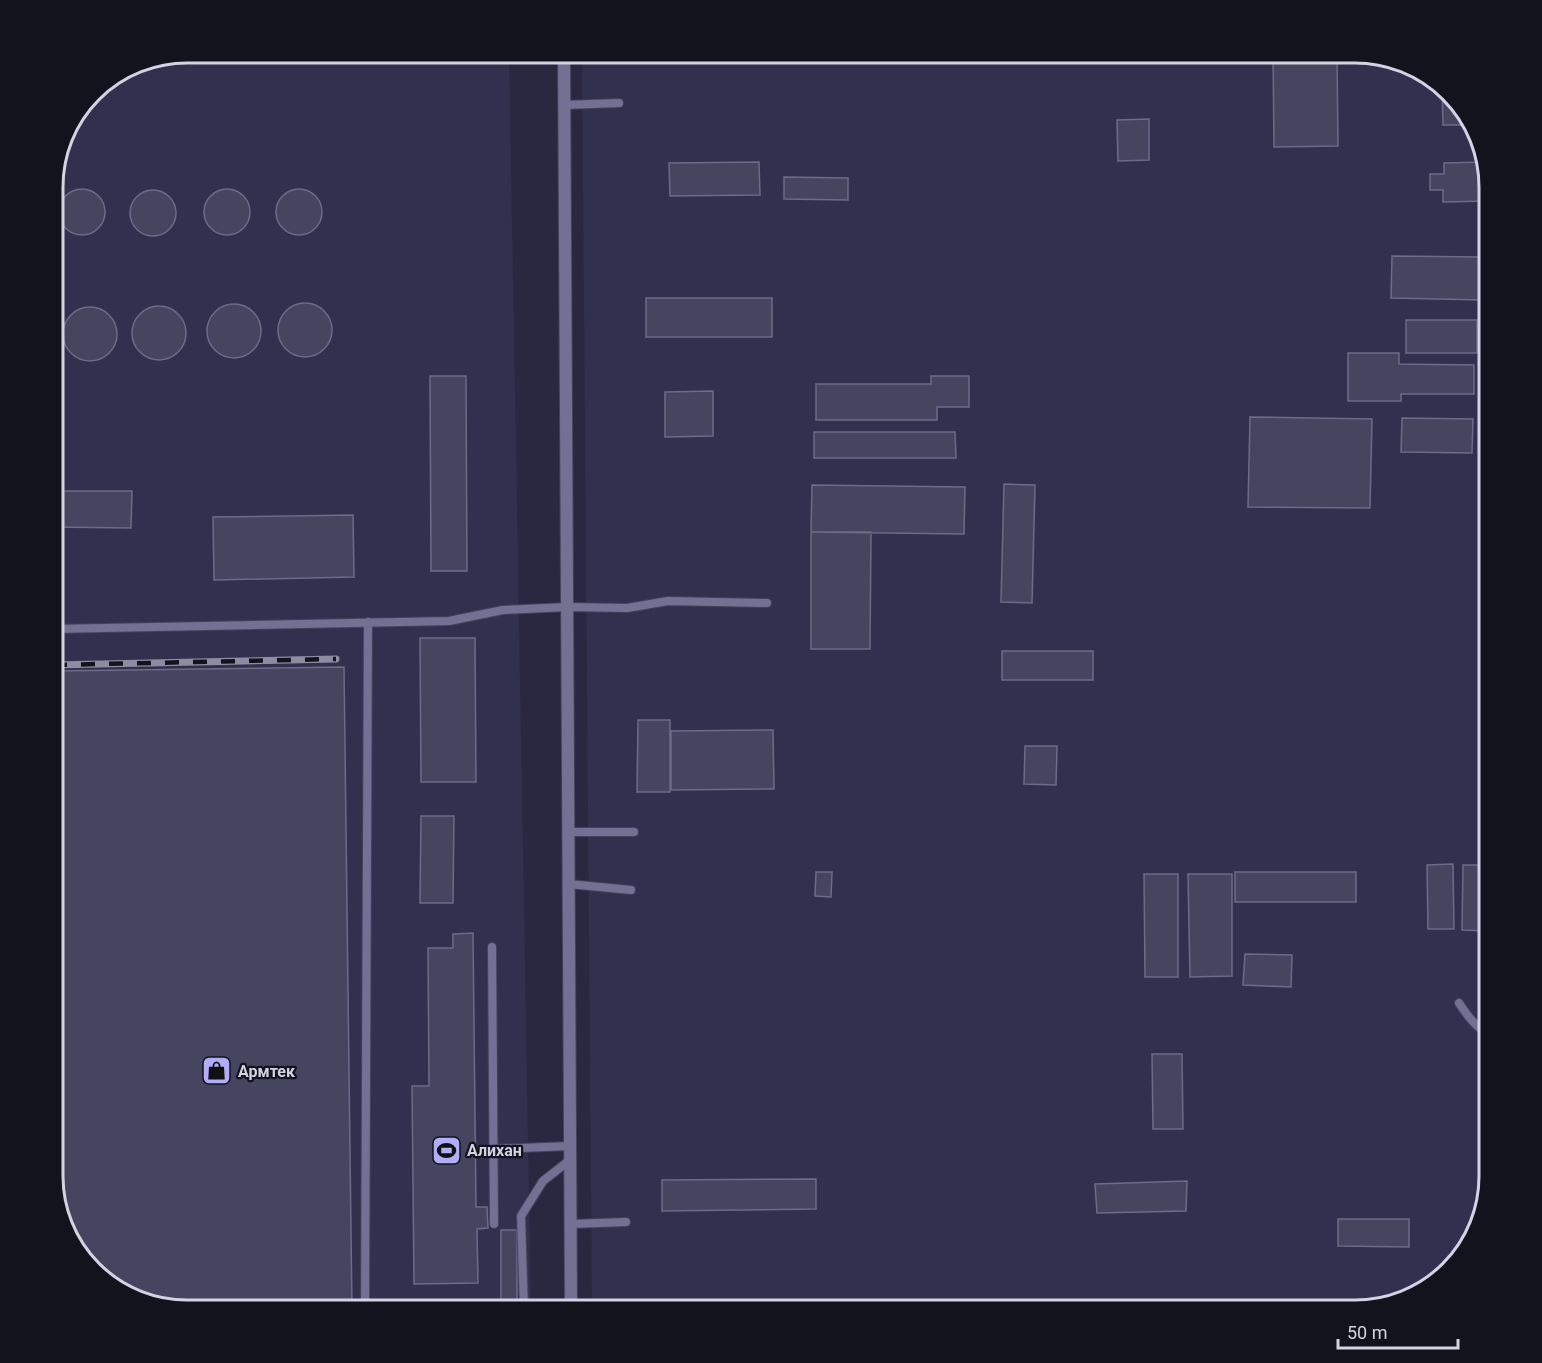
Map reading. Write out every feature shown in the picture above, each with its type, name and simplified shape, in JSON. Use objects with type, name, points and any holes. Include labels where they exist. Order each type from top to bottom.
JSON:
[{"type":"street","points":[[564,63],[571,1300]]},
{"type":"lane","points":[[564,105],[619,103]]},
{"type":"lane","points":[[63,629],[449,621],[503,610],[567,607],[627,608],[668,601],[767,603]]},
{"type":"lane","points":[[365,1300],[368,622]]},
{"type":"lane","points":[[568,832],[634,832]]},
{"type":"lane","points":[[568,884],[631,890]]},
{"type":"lane","points":[[492,947],[495,1224]]},
{"type":"lane","points":[[1459,1003],[1479,1029]]},
{"type":"lane","points":[[494,1149],[570,1146]]},
{"type":"lane","points":[[524,1300],[521,1216],[543,1181],[570,1160]]},
{"type":"lane","points":[[571,1224],[626,1222]]},
{"type":"shaded area","points":[[187,63],[509,63],[531,1300],[187,1300],[155,1296],[139,1291],[118,1279],[94,1258],[72,1224],[63,1184],[63,179],[67,155],[72,139],[84,118],[99,99],[118,84],[139,72],[163,65]]},
{"type":"shaded area","points":[[582,63],[1355,63],[1387,67],[1403,72],[1424,84],[1443,99],[1462,125],[1470,139],[1479,179],[1479,1176],[1475,1208],[1470,1224],[1458,1245],[1443,1264],[1424,1279],[1403,1291],[1371,1299],[592,1300]]},
{"type":"building","points":[[1273,63],[1337,63],[1338,146],[1274,147]]},
{"type":"building","points":[[1442,98],[1462,125],[1443,125]]},
{"type":"building","points":[[1149,119],[1149,160],[1118,161],[1117,120]]},
{"type":"building","points":[[759,162],[760,195],[670,196],[669,163]]},
{"type":"building","points":[[1476,162],[1479,201],[1443,202],[1443,190],[1430,190],[1430,174],[1444,174],[1444,163]]},
{"type":"building","points":[[784,177],[848,178],[848,200],[784,199]]},
{"type":"building","points":[[227,189],[236,190],[243,196],[249,203],[249,221],[243,228],[236,234],[227,235],[218,234],[211,228],[205,221],[204,212],[205,203],[211,196],[218,190]]},
{"type":"building","points":[[299,189],[308,190],[315,196],[321,203],[321,221],[315,228],[308,234],[299,235],[290,234],[283,228],[277,221],[276,212],[277,203],[283,196],[290,190]]},
{"type":"building","points":[[73,190],[91,190],[104,203],[104,221],[91,234],[73,234],[63,224],[63,200]]},
{"type":"building","points":[[153,190],[169,197],[176,213],[169,229],[153,236],[137,229],[130,213],[137,197]]},
{"type":"building","points":[[1392,256],[1479,257],[1479,300],[1391,298]]},
{"type":"building","points":[[646,298],[772,298],[772,337],[646,337]]},
{"type":"building","points":[[300,303],[310,303],[320,307],[328,315],[332,330],[328,345],[320,353],[310,357],[300,357],[290,353],[282,345],[278,335],[278,325],[282,315],[290,307]]},
{"type":"building","points":[[229,304],[239,304],[249,308],[257,316],[261,331],[257,346],[249,354],[239,358],[229,358],[219,354],[211,346],[207,336],[207,326],[211,316],[219,308]]},
{"type":"building","points":[[154,306],[164,306],[174,310],[182,318],[186,333],[182,348],[174,356],[164,360],[154,360],[144,356],[136,348],[132,338],[132,328],[136,318],[144,310]]},
{"type":"building","points":[[85,307],[95,307],[105,311],[113,319],[117,334],[113,349],[105,357],[95,361],[85,361],[75,357],[67,349],[63,339],[63,329],[67,319],[75,311]]},
{"type":"building","points":[[1406,320],[1477,320],[1477,353],[1406,353]]},
{"type":"building","points":[[1348,353],[1399,353],[1399,364],[1474,365],[1474,394],[1401,394],[1401,401],[1348,401]]},
{"type":"building","points":[[430,376],[466,376],[467,571],[431,571]]},
{"type":"building","points":[[931,376],[969,376],[969,407],[937,407],[937,420],[816,420],[816,384],[931,384]]},
{"type":"building","points":[[713,391],[713,436],[665,437],[665,392]]},
{"type":"building","points":[[1250,417],[1372,419],[1370,508],[1248,507]]},
{"type":"building","points":[[1402,418],[1473,419],[1472,453],[1401,452]]},
{"type":"building","points":[[814,432],[955,432],[956,458],[814,458]]},
{"type":"building","points":[[1004,484],[1035,485],[1032,603],[1001,602]]},
{"type":"building","points":[[812,485],[965,487],[964,534],[811,532]]},
{"type":"building","points":[[63,491],[132,491],[131,528],[63,527]]},
{"type":"building","points":[[353,515],[354,577],[214,580],[213,517]]},
{"type":"building","points":[[811,532],[871,532],[870,649],[811,649]]},
{"type":"building","points":[[420,638],[475,638],[476,782],[421,782]]},
{"type":"building","points":[[1002,651],[1093,651],[1093,680],[1002,680]]},
{"type":"building","points":[[344,667],[352,1300],[187,1300],[155,1296],[139,1291],[118,1279],[99,1264],[84,1245],[72,1224],[63,1184],[63,671]]},
{"type":"building","points":[[638,720],[670,720],[670,792],[637,792]]},
{"type":"building","points":[[773,730],[774,789],[671,790],[671,731]]},
{"type":"building","points":[[1025,746],[1057,746],[1056,785],[1024,784]]},
{"type":"building","points":[[421,816],[454,816],[453,903],[420,903]]},
{"type":"building","points":[[1453,864],[1454,929],[1428,929],[1427,865]]},
{"type":"building","points":[[1463,865],[1479,865],[1479,931],[1462,930]]},
{"type":"building","points":[[816,872],[832,872],[831,897],[815,896]]},
{"type":"building","points":[[1235,872],[1356,872],[1356,902],[1235,902]]},
{"type":"building","points":[[1144,874],[1178,874],[1178,977],[1145,977]]},
{"type":"building","points":[[1188,874],[1232,874],[1232,976],[1190,977]]},
{"type":"building","points":[[473,933],[476,1207],[487,1207],[488,1228],[477,1229],[478,1283],[414,1284],[412,1086],[429,1086],[428,948],[453,948],[453,934]]},
{"type":"building","points":[[1245,954],[1292,955],[1291,987],[1243,985]]},
{"type":"building","points":[[1152,1054],[1182,1054],[1183,1129],[1153,1129]]},
{"type":"building","points":[[816,1179],[816,1209],[662,1211],[662,1180]]},
{"type":"building","points":[[1187,1181],[1186,1211],[1097,1213],[1095,1184]]},
{"type":"building","points":[[1338,1219],[1409,1219],[1409,1247],[1338,1246]]},
{"type":"building","points":[[501,1230],[517,1230],[517,1300],[501,1300]]},
{"type":"railway","points":[[63,665],[336,659]]},
{"type":"place","name":"Армтек","points":[[217,1071]]},
{"type":"place","name":"Алихан","points":[[446,1150]]}]
